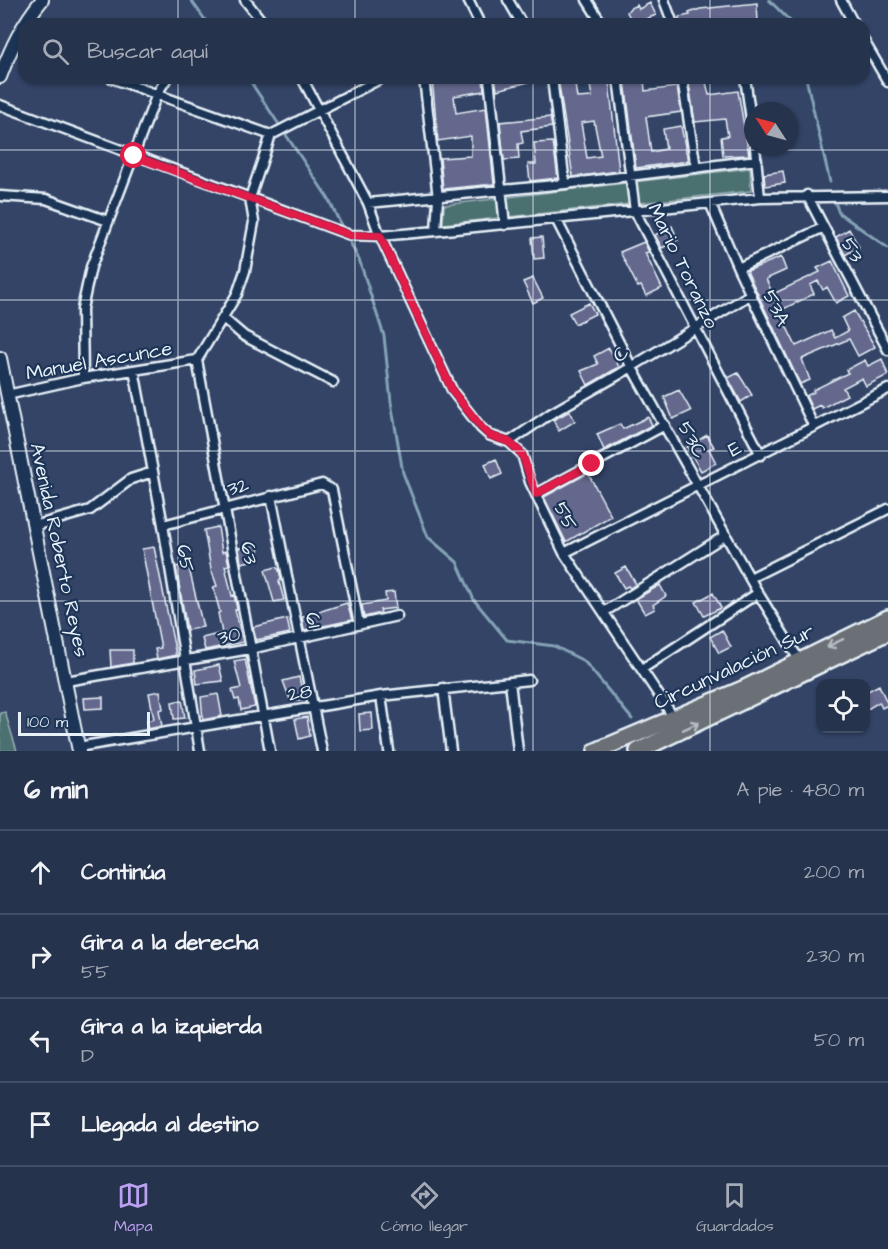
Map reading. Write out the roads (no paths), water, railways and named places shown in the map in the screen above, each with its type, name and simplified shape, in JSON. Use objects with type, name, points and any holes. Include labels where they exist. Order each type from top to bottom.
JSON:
[{"type":"highway","name":"Circunvalación Sur","points":[[638,751],[803,667],[888,618]]},
{"type":"highway","name":"Circunvalación Sur","points":[[596,751],[888,632]]},
{"type":"main road","points":[[27,18],[42,0]]},
{"type":"main road","points":[[0,77],[18,34]]},
{"type":"main road","points":[[0,57],[12,45]]},
{"type":"main road","name":"Avenida Roberto Reyes","points":[[0,358],[78,749]]},
{"type":"street","points":[[245,0],[259,18]]},
{"type":"street","points":[[468,0],[477,18]]},
{"type":"street","points":[[508,0],[518,18]]},
{"type":"street","points":[[587,0],[598,18]]},
{"type":"street","points":[[664,0],[671,18]]},
{"type":"street","points":[[841,0],[851,18]]},
{"type":"street","points":[[870,51],[888,82]]},
{"type":"street","points":[[128,84],[272,135]]},
{"type":"street","points":[[83,378],[82,309],[91,267],[157,94],[163,84]]},
{"type":"street","name":"55","points":[[306,84],[368,203],[380,236],[453,392],[489,435],[509,442],[522,454],[536,494],[564,553],[674,718]]},
{"type":"street","points":[[197,360],[224,319],[237,294],[245,271],[254,222],[250,198],[272,135],[370,84]]},
{"type":"street","points":[[425,84],[438,198],[436,231]]},
{"type":"street","points":[[490,84],[505,225]]},
{"type":"street","points":[[553,84],[565,184]]},
{"type":"street","name":"Mario Toranzo","points":[[619,84],[635,211],[760,455]]},
{"type":"street","points":[[683,84],[696,168]]},
{"type":"street","points":[[746,84],[748,102]]},
{"type":"street","points":[[0,105],[350,235],[380,236],[505,225],[760,198],[807,195],[888,196]]},
{"type":"street","points":[[756,156],[760,198]]},
{"type":"street","points":[[368,203],[438,198],[632,177],[757,160]]},
{"type":"street","name":"53","points":[[807,195],[822,228],[888,350]]},
{"type":"street","points":[[0,196],[46,199],[108,221]]},
{"type":"street","name":"53A","points":[[710,203],[738,268],[814,427]]},
{"type":"street","name":"53C","points":[[556,219],[631,366],[758,593],[803,667]]},
{"type":"street","points":[[738,268],[822,228]]},
{"type":"street","name":"C","points":[[509,442],[550,414],[751,294]]},
{"type":"street","points":[[224,319],[244,336],[333,382]]},
{"type":"street","name":"Manuel Ascunce","points":[[7,394],[83,378],[197,360]]},
{"type":"street","name":"63","points":[[197,360],[270,751]]},
{"type":"street","name":"65","points":[[134,370],[163,525],[200,751]]},
{"type":"street","name":"E","points":[[564,553],[888,389]]},
{"type":"street","points":[[536,494],[665,425]]},
{"type":"street","points":[[34,526],[90,510],[131,478],[153,472]]},
{"type":"street","name":"32","points":[[163,525],[322,484],[332,490],[359,624]]},
{"type":"street","name":"61","points":[[271,496],[322,751]]},
{"type":"street","points":[[750,578],[888,509]]},
{"type":"street","points":[[604,612],[726,535]]},
{"type":"street","points":[[642,669],[758,593]]},
{"type":"street","name":"30","points":[[66,681],[185,662],[397,616]]},
{"type":"street","name":"28","points":[[78,749],[195,726],[381,696],[530,680]]},
{"type":"street","points":[[510,682],[518,751]]},
{"type":"street","points":[[443,688],[451,751]]},
{"type":"street","points":[[381,696],[389,751]]},
{"type":"waterway","points":[[191,0],[204,18]]},
{"type":"waterway","points":[[769,0],[787,18]]},
{"type":"waterway","points":[[252,84],[278,123]]},
{"type":"waterway","points":[[807,84],[830,182]]},
{"type":"waterway","points":[[286,135],[328,198],[341,225]]},
{"type":"waterway","points":[[836,205],[839,213],[888,248]]},
{"type":"waterway","points":[[350,242],[360,262],[384,336],[391,402],[403,473],[428,537],[457,562],[474,600],[507,640],[554,646],[584,661],[632,719]]}]
